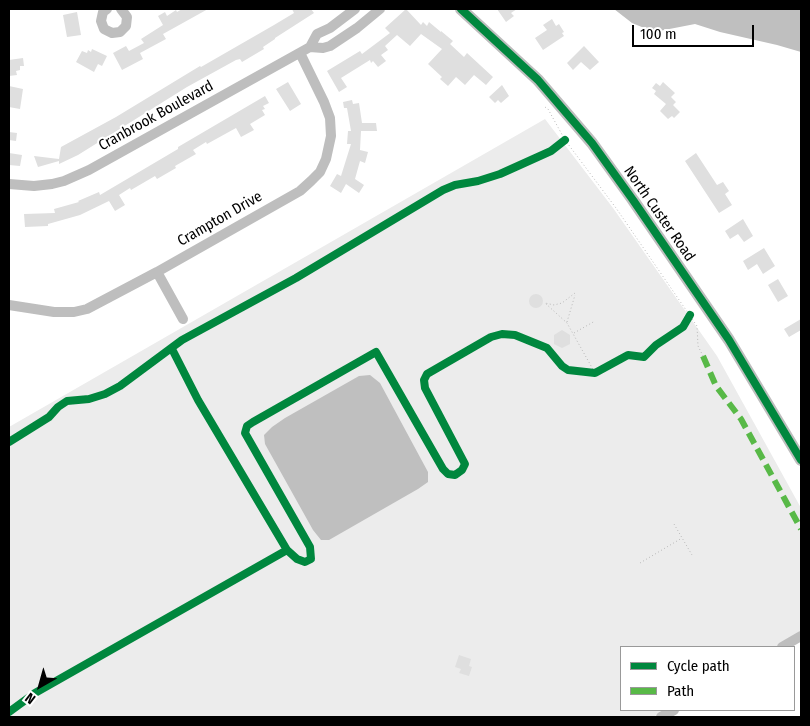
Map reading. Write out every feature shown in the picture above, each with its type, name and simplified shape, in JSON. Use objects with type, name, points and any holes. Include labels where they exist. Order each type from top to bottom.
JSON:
[{"type":"street","points":[[107,9],[103,12],[100,21],[104,29],[112,33],[120,32],[124,29],[128,22],[127,10]]},
{"type":"street","name":"Cranbrook Boulevard","points":[[9,184],[42,186],[76,176],[300,53],[310,47],[317,34],[330,28],[355,9]]},
{"type":"street","name":"Cranbrook Boulevard","points":[[310,47],[323,48],[330,46],[357,28],[380,9]]},
{"type":"street","name":"North Custer Road","points":[[461,9],[538,80],[592,144],[633,200],[729,340],[801,460]]},
{"type":"street","name":"Crampton Drive","points":[[9,305],[54,312],[74,312],[87,309],[157,272],[300,191],[320,172],[329,148],[331,136],[330,118],[300,53]]},
{"type":"street","points":[[157,272],[183,318]]},
{"type":"street","points":[[784,646],[801,636]]},
{"type":"street","points":[[661,717],[672,711]]},
{"type":"path","points":[[545,107],[548,109],[565,140],[616,208],[697,326],[698,346],[703,356]]},
{"type":"path","points":[[558,146],[565,140]]},
{"type":"path","points":[[567,323],[575,292],[562,302],[554,305],[545,302],[567,323],[598,371]]},
{"type":"path","points":[[682,327],[690,315]]},
{"type":"path","points":[[573,334],[595,321]]},
{"type":"path","points":[[583,372],[598,371]]},
{"type":"path","points":[[674,524],[692,555]]},
{"type":"path","points":[[640,563],[682,538]]},
{"type":"shaded area","points":[[614,9],[801,9],[801,52],[695,24],[654,32],[632,23]]},
{"type":"shaded area","points":[[545,119],[613,208],[717,356],[801,508],[801,632],[777,646],[620,646],[620,711],[664,711],[653,717],[9,717],[9,427]]},
{"type":"shaded area","points":[[370,375],[380,383],[428,472],[428,482],[329,540],[321,540],[313,530],[265,444],[264,435],[285,418],[359,376]]},
{"type":"building","points":[[182,9],[208,9],[163,34],[166,39],[140,53],[143,59],[122,70],[113,53],[126,46],[129,51],[144,43],[141,39],[163,25],[158,16],[165,12],[167,16],[176,10],[177,12]]},
{"type":"building","points":[[292,9],[311,9],[314,13],[275,38],[263,47],[264,49],[242,62],[240,59],[236,60],[187,87],[78,155],[59,164],[59,161],[38,167],[34,156],[59,159],[61,147],[274,25],[294,13]]},
{"type":"building","points":[[406,9],[421,25],[423,22],[427,26],[429,22],[441,31],[453,41],[450,44],[464,57],[467,53],[493,77],[486,85],[474,75],[465,85],[456,77],[448,86],[440,79],[442,77],[428,64],[442,49],[421,34],[410,46],[397,35],[385,46],[388,50],[381,55],[386,61],[378,67],[373,61],[371,63],[370,60],[341,78],[347,87],[339,92],[327,71],[360,51],[362,54],[390,33],[385,28]]},
{"type":"building","points":[[497,9],[517,9],[511,13],[514,16],[506,22]]},
{"type":"building","points":[[77,12],[81,35],[67,37],[63,15]]},
{"type":"building","points":[[552,19],[556,26],[559,24],[564,32],[562,33],[564,36],[543,50],[535,38],[547,30],[543,25]]},
{"type":"building","points":[[584,46],[599,62],[590,70],[581,62],[573,70],[567,63]]},
{"type":"building","points":[[92,49],[107,56],[102,66],[98,64],[94,72],[76,62],[82,51],[87,53],[88,50],[91,52]]},
{"type":"building","points":[[23,58],[24,66],[20,66],[20,70],[16,71],[17,75],[9,76],[9,60]]},
{"type":"building","points":[[288,82],[301,104],[290,111],[276,89]]},
{"type":"building","points":[[663,82],[675,93],[671,97],[676,102],[673,105],[680,112],[674,118],[672,116],[668,119],[660,111],[666,104],[654,94],[656,91],[652,88],[656,83],[660,86]]},
{"type":"building","points":[[502,85],[509,96],[501,103],[498,100],[495,103],[489,97]]},
{"type":"building","points":[[9,86],[23,89],[20,109],[9,107]]},
{"type":"building","points":[[265,96],[269,103],[263,106],[265,109],[262,110],[265,115],[250,124],[254,130],[241,137],[236,128],[207,144],[206,142],[193,150],[196,154],[175,166],[176,168],[157,179],[155,176],[119,195],[125,205],[115,211],[109,201],[80,215],[48,224],[48,226],[25,227],[24,214],[55,213],[54,209],[79,202],[99,192],[100,195]]},
{"type":"building","points":[[352,100],[353,104],[359,103],[362,123],[376,123],[377,131],[361,131],[360,150],[368,152],[365,163],[360,161],[355,179],[364,185],[359,193],[346,184],[341,193],[330,186],[337,174],[341,176],[351,144],[347,144],[348,131],[351,131],[347,108],[344,108],[343,102]]},
{"type":"building","points":[[9,132],[17,133],[16,141],[9,140]]},
{"type":"building","points":[[9,153],[22,155],[20,166],[9,165]]},
{"type":"building","points":[[696,153],[717,185],[723,182],[729,191],[725,194],[732,205],[719,213],[685,161]]},
{"type":"building","points":[[743,219],[753,236],[744,242],[738,234],[730,239],[725,231]]},
{"type":"building","points":[[764,248],[775,266],[763,274],[757,264],[748,270],[743,261]]},
{"type":"building","points":[[778,279],[788,296],[778,302],[768,285]]},
{"type":"building","points":[[536,294],[541,296],[543,301],[541,306],[536,308],[531,306],[529,301],[531,296]]},
{"type":"building","points":[[801,319],[801,330],[789,337],[784,329]]},
{"type":"building","points":[[562,330],[570,335],[570,344],[562,348],[554,344],[554,335]]},
{"type":"building","points":[[459,655],[471,659],[469,666],[472,667],[469,676],[459,673],[461,669],[455,667]]},
{"type":"marked path","points":[[703,356],[716,386],[741,419],[801,529]]},
{"type":"cycle path","points":[[461,9],[538,80],[592,143],[729,340],[801,460]]},
{"type":"cycle path","points":[[9,442],[49,417],[67,401],[89,399],[105,394],[120,386],[182,340],[296,278],[443,190],[455,185],[478,181],[500,174],[551,151],[565,140]]},
{"type":"cycle path","points":[[172,349],[198,400],[287,550],[297,559],[305,562],[311,559],[310,547],[245,433],[247,426],[253,422],[376,352],[443,469],[448,474],[455,475],[462,470],[465,464],[425,388],[424,380],[427,374],[491,337],[502,334],[515,335],[547,348],[562,366],[568,370],[595,373],[628,355],[644,357],[656,345],[683,327],[690,315]]},
{"type":"cycle path","points":[[9,712],[35,693],[287,550]]}]
